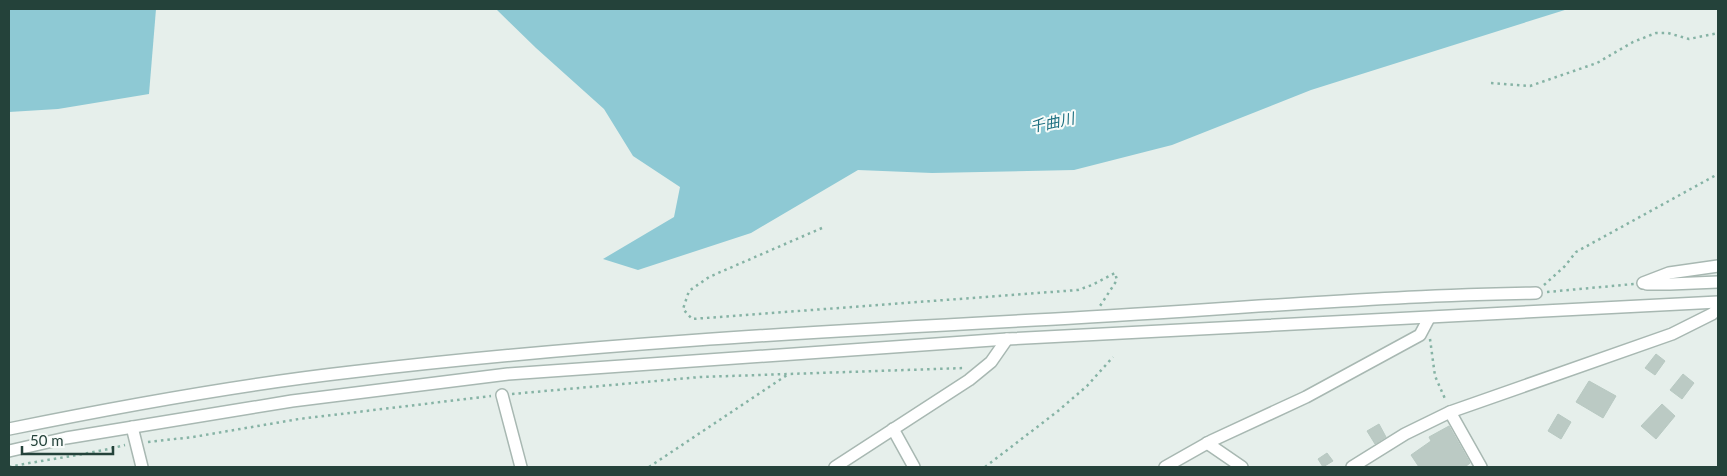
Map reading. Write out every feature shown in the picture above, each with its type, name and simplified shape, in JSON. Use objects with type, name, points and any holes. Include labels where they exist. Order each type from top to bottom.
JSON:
[{"type":"street","points":[[1643,283],[1669,273],[1718,266]]},
{"type":"street","points":[[1643,283],[1718,282]]},
{"type":"street","points":[[9,429],[103,410],[239,388],[348,372],[465,360],[778,334],[1099,317],[1398,298],[1536,293]]},
{"type":"street","points":[[9,451],[66,438],[292,401],[508,374],[1007,339],[1718,302]]},
{"type":"street","points":[[1352,467],[1405,434],[1450,412],[1672,334],[1712,314],[1718,309]]},
{"type":"street","points":[[1165,467],[1207,443],[1306,397],[1420,335],[1429,318]]},
{"type":"street","points":[[834,467],[969,380],[991,362],[1007,339]]},
{"type":"street","points":[[502,395],[521,467]]},
{"type":"street","points":[[1450,412],[1481,467]]},
{"type":"street","points":[[132,427],[142,467]]},
{"type":"street","points":[[893,429],[914,467]]},
{"type":"street","points":[[1207,443],[1242,467]]},
{"type":"path","points":[[1491,83],[1530,86],[1597,63],[1633,42],[1656,33],[1668,33],[1689,39],[1718,34]]},
{"type":"path","points":[[1536,293],[1565,266],[1576,252],[1718,174]]},
{"type":"path","points":[[822,228],[709,277],[689,291],[683,309],[692,319],[1078,290],[1115,273],[1117,280],[1099,307],[1099,317]]},
{"type":"path","points":[[1536,293],[1643,283]]},
{"type":"path","points":[[1430,337],[1435,376],[1450,412]]},
{"type":"path","points":[[985,467],[1058,411],[1086,386],[1113,357]]},
{"type":"path","points":[[9,467],[97,452],[135,442],[158,442],[193,438],[299,419],[556,389],[700,377],[964,368],[978,372]]},
{"type":"path","points":[[649,467],[788,374]]},
{"type":"water","points":[[9,9],[156,9],[149,94],[58,109],[9,112]]},
{"type":"water","name":"千曲川","points":[[496,9],[1568,9],[1311,90],[1172,145],[1074,170],[932,173],[858,170],[751,233],[638,270],[603,259],[674,217],[680,187],[633,156],[604,109]]},
{"type":"building","points":[[1656,354],[1665,361],[1655,375],[1645,368]]},
{"type":"building","points":[[1683,374],[1694,383],[1682,399],[1670,390]]},
{"type":"building","points":[[1589,381],[1616,396],[1603,418],[1576,402]]},
{"type":"building","points":[[1662,404],[1675,416],[1656,439],[1641,426]]},
{"type":"building","points":[[1558,414],[1571,422],[1561,439],[1548,431]]},
{"type":"building","points":[[1379,424],[1386,437],[1375,444],[1367,431]]},
{"type":"building","points":[[1449,426],[1470,463],[1465,467],[1419,467],[1411,455],[1431,441],[1429,437]]},
{"type":"building","points":[[1327,453],[1333,461],[1323,467],[1318,459]]}]
